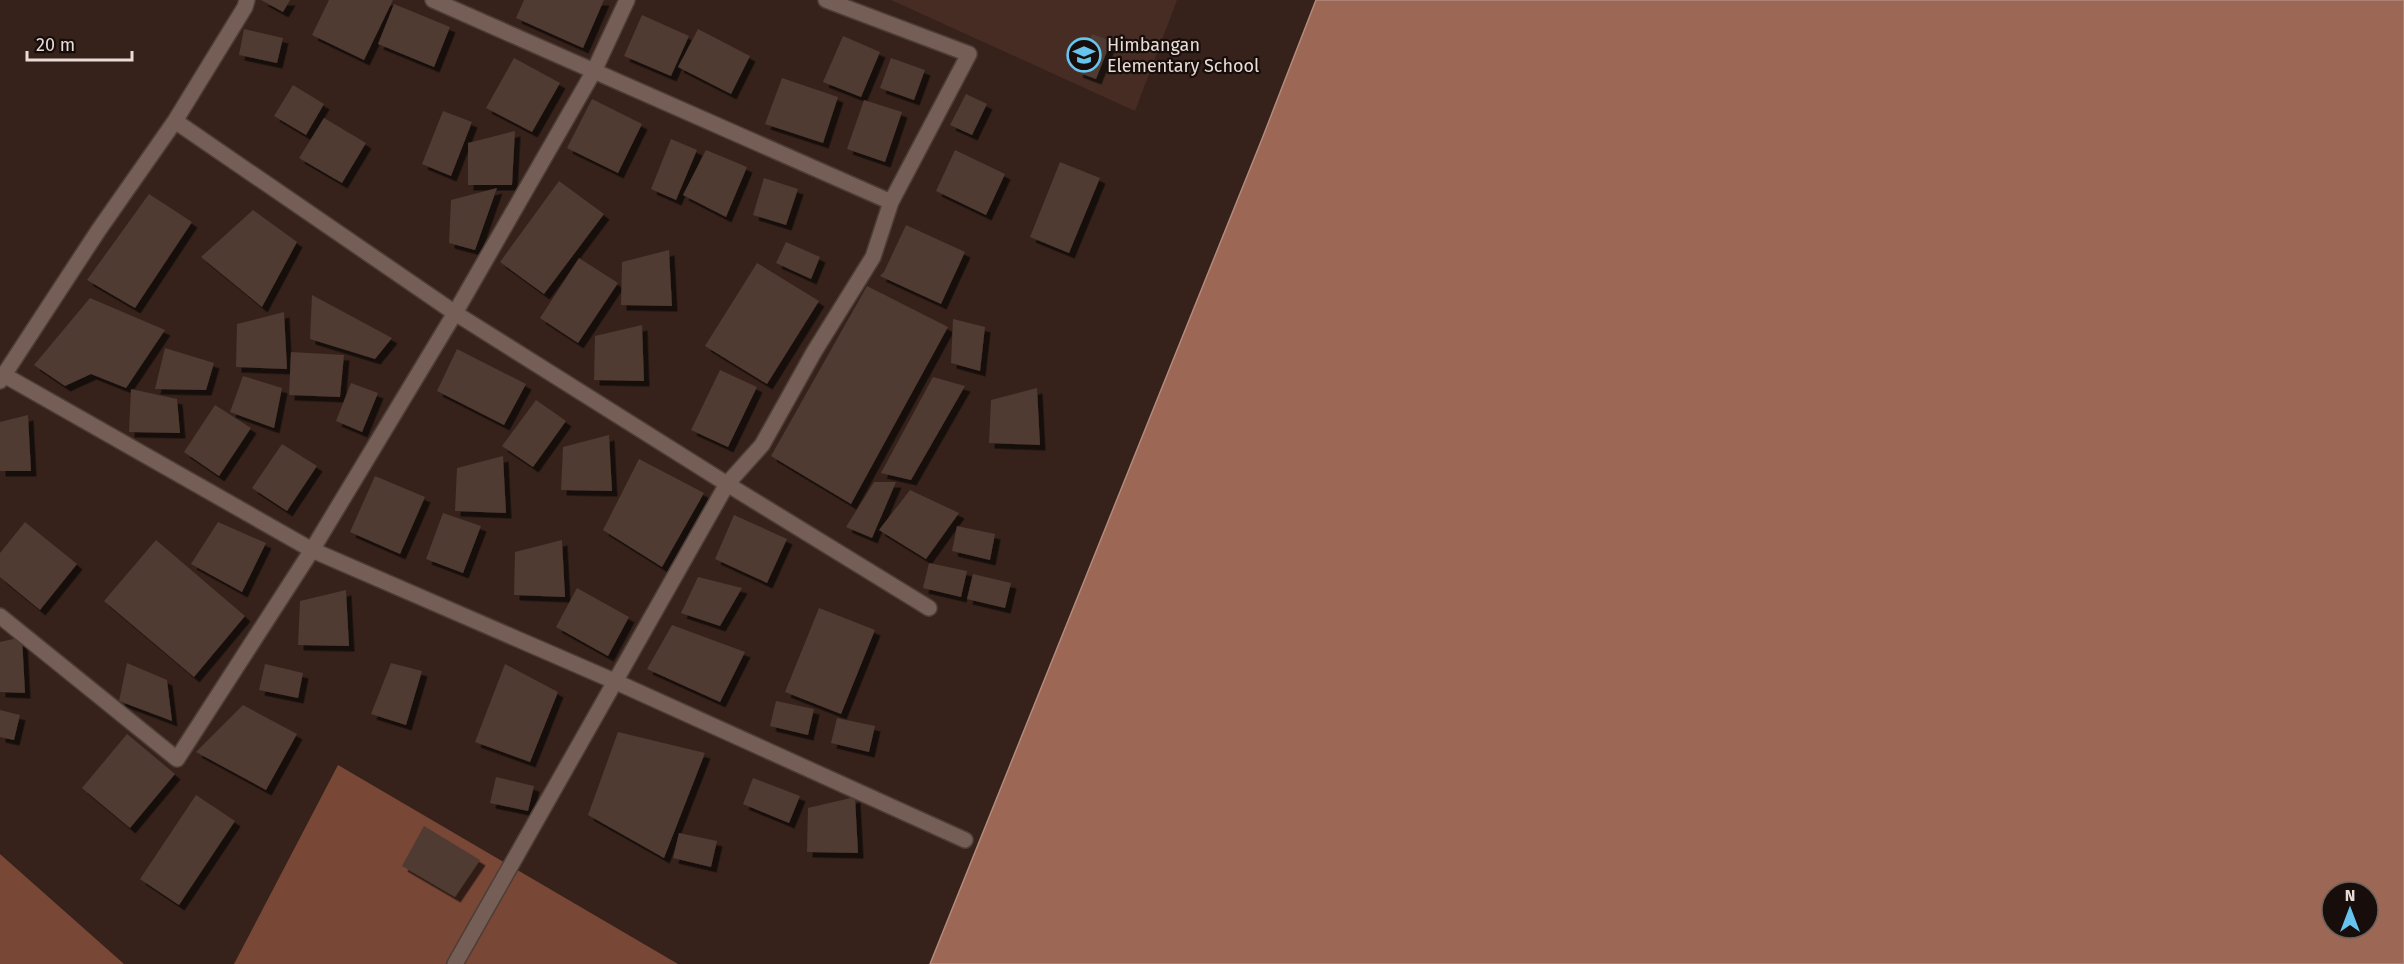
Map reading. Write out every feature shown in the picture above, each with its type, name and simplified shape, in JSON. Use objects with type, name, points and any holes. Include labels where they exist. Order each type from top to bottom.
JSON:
[{"type":"street","points":[[247,0],[245,7],[175,121],[98,231],[2,378],[312,550],[614,681],[965,840]]},
{"type":"street","points":[[433,0],[891,202]]},
{"type":"street","points":[[0,616],[177,759],[312,550],[455,313],[594,71],[627,0]]},
{"type":"street","points":[[455,964],[727,484],[762,445],[814,352],[873,257],[891,202],[969,54],[826,0]]},
{"type":"street","points":[[175,121],[455,313],[929,608]]},
{"type":"shaded area","name":"Himbangan Elementary School","points":[[891,0],[1177,0],[1135,111]]},
{"type":"shaded area","points":[[1316,0],[2404,0],[2404,964],[930,964]]},
{"type":"shaded area","points":[[338,765],[678,964],[234,964]]},
{"type":"shaded area","points":[[0,854],[124,964],[0,964]]},
{"type":"building","points":[[261,0],[290,0],[283,12]]},
{"type":"building","points":[[329,0],[393,0],[364,60],[312,35]]},
{"type":"building","points":[[524,0],[604,0],[583,48],[516,18]]},
{"type":"building","points":[[394,4],[450,27],[434,67],[378,44]]},
{"type":"building","points":[[642,15],[689,36],[671,76],[624,56]]},
{"type":"building","points":[[244,29],[283,38],[277,63],[239,55]]},
{"type":"building","points":[[698,29],[750,56],[731,94],[678,67]]},
{"type":"building","points":[[1092,34],[1111,41],[1096,79],[1077,72]]},
{"type":"building","points":[[843,36],[880,52],[861,97],[823,82]]},
{"type":"building","points":[[514,58],[560,83],[532,132],[486,108]]},
{"type":"building","points":[[891,58],[925,70],[914,100],[880,88]]},
{"type":"building","points":[[782,78],[838,97],[823,143],[765,124]]},
{"type":"building","points":[[293,85],[324,104],[306,135],[274,116]]},
{"type":"building","points":[[966,94],[987,104],[972,135],[950,125]]},
{"type":"building","points":[[592,99],[642,124],[618,173],[567,148]]},
{"type":"building","points":[[864,100],[902,112],[885,162],[847,149]]},
{"type":"building","points":[[443,111],[472,122],[451,176],[422,164]]},
{"type":"building","points":[[324,118],[366,143],[342,183],[299,158]]},
{"type":"building","points":[[515,131],[512,185],[468,185],[468,143]]},
{"type":"building","points":[[671,139],[697,150],[676,200],[651,189]]},
{"type":"building","points":[[706,150],[747,167],[726,217],[683,195]]},
{"type":"building","points":[[955,150],[1005,174],[986,215],[936,191]]},
{"type":"building","points":[[1060,162],[1100,178],[1069,253],[1030,237]]},
{"type":"building","points":[[764,178],[798,189],[786,225],[753,215]]},
{"type":"building","points":[[559,181],[604,214],[544,294],[500,262]]},
{"type":"building","points":[[497,188],[475,250],[449,243],[451,200]]},
{"type":"building","points":[[149,194],[192,222],[135,308],[87,280]]},
{"type":"building","points":[[253,210],[297,242],[262,307],[201,257]]},
{"type":"building","points":[[906,225],[965,252],[941,304],[880,276]]},
{"type":"building","points":[[786,242],[820,257],[811,279],[776,263]]},
{"type":"building","points":[[669,250],[672,306],[621,305],[622,262]]},
{"type":"building","points":[[579,258],[618,283],[578,343],[540,318]]},
{"type":"building","points":[[757,263],[819,301],[767,384],[705,346]]},
{"type":"building","points":[[867,286],[948,327],[851,504],[771,456]]},
{"type":"building","points":[[312,295],[392,338],[375,359],[310,339]]},
{"type":"building","points":[[90,298],[165,330],[126,388],[91,374],[65,386],[34,365]]},
{"type":"building","points":[[284,312],[287,369],[236,367],[237,324]]},
{"type":"building","points":[[953,319],[985,327],[980,371],[951,363]]},
{"type":"building","points":[[642,325],[644,381],[594,380],[595,336]]},
{"type":"building","points":[[165,348],[214,363],[206,390],[155,389]]},
{"type":"building","points":[[457,349],[526,384],[504,425],[437,391]]},
{"type":"building","points":[[291,352],[344,355],[340,397],[289,395]]},
{"type":"building","points":[[720,370],[757,387],[728,447],[691,430]]},
{"type":"building","points":[[243,376],[282,388],[274,428],[230,412]]},
{"type":"building","points":[[933,377],[965,386],[911,480],[881,473]]},
{"type":"building","points":[[351,383],[378,393],[362,432],[336,421]]},
{"type":"building","points":[[1037,388],[1040,445],[989,443],[991,400]]},
{"type":"building","points":[[131,389],[177,399],[180,433],[129,432]]},
{"type":"building","points":[[536,400],[566,421],[533,467],[502,446]]},
{"type":"building","points":[[215,405],[251,428],[219,476],[184,452]]},
{"type":"building","points":[[28,415],[31,471],[0,471],[0,422]]},
{"type":"building","points":[[609,435],[612,491],[561,490],[563,447]]},
{"type":"building","points":[[282,444],[317,466],[287,511],[252,488]]},
{"type":"building","points":[[503,456],[506,513],[455,511],[457,468]]},
{"type":"building","points":[[639,459],[704,493],[662,567],[603,530]]},
{"type":"building","points":[[375,476],[425,497],[400,554],[350,532]]},
{"type":"building","points":[[874,482],[896,482],[872,538],[846,527]]},
{"type":"building","points":[[910,490],[959,513],[926,559],[879,530]]},
{"type":"building","points":[[443,513],[481,526],[463,573],[426,559]]},
{"type":"building","points":[[734,515],[787,539],[767,583],[715,559]]},
{"type":"building","points":[[25,522],[77,564],[40,610],[0,577],[0,553]]},
{"type":"building","points":[[218,522],[266,543],[242,592],[191,564]]},
{"type":"building","points":[[957,526],[995,534],[990,560],[952,551]]},
{"type":"building","points":[[156,540],[245,616],[194,677],[104,601]]},
{"type":"building","points":[[562,540],[565,597],[514,595],[515,552]]},
{"type":"building","points":[[929,563],[967,571],[961,597],[923,588]]},
{"type":"building","points":[[973,574],[1011,583],[1005,608],[967,599]]},
{"type":"building","points":[[698,577],[742,588],[720,626],[681,613]]},
{"type":"building","points":[[577,588],[629,617],[608,656],[556,627]]},
{"type":"building","points":[[346,590],[349,646],[298,645],[300,601]]},
{"type":"building","points":[[819,608],[875,630],[841,714],[785,692]]},
{"type":"building","points":[[672,625],[745,652],[720,702],[647,669]]},
{"type":"building","points":[[22,637],[25,693],[0,692],[0,642]]},
{"type":"building","points":[[127,663],[167,680],[172,721],[119,701]]},
{"type":"building","points":[[391,663],[422,671],[406,725],[371,714]]},
{"type":"building","points":[[265,664],[303,673],[298,698],[259,690]]},
{"type":"building","points":[[505,664],[558,692],[530,762],[475,742]]},
{"type":"building","points":[[776,701],[814,709],[808,735],[770,726]]},
{"type":"building","points":[[243,705],[297,734],[266,790],[196,752]]},
{"type":"building","points":[[0,710],[20,715],[14,740],[0,737]]},
{"type":"building","points":[[837,718],[875,726],[869,752],[831,743]]},
{"type":"building","points":[[618,732],[705,753],[664,858],[588,815]]},
{"type":"building","points":[[127,734],[175,774],[130,828],[82,788]]},
{"type":"building","points":[[496,777],[534,786],[528,811],[490,803]]},
{"type":"building","points":[[753,778],[800,796],[789,823],[743,804]]},
{"type":"building","points":[[196,795],[235,821],[179,905],[140,879]]},
{"type":"building","points":[[855,797],[858,853],[807,852],[808,808]]},
{"type":"building","points":[[424,826],[480,860],[455,897],[402,866]]},
{"type":"building","points":[[679,833],[717,841],[711,867],[673,858]]},
{"type":"place","name":"Himbangan Elementary School","points":[[1084,55]]}]
